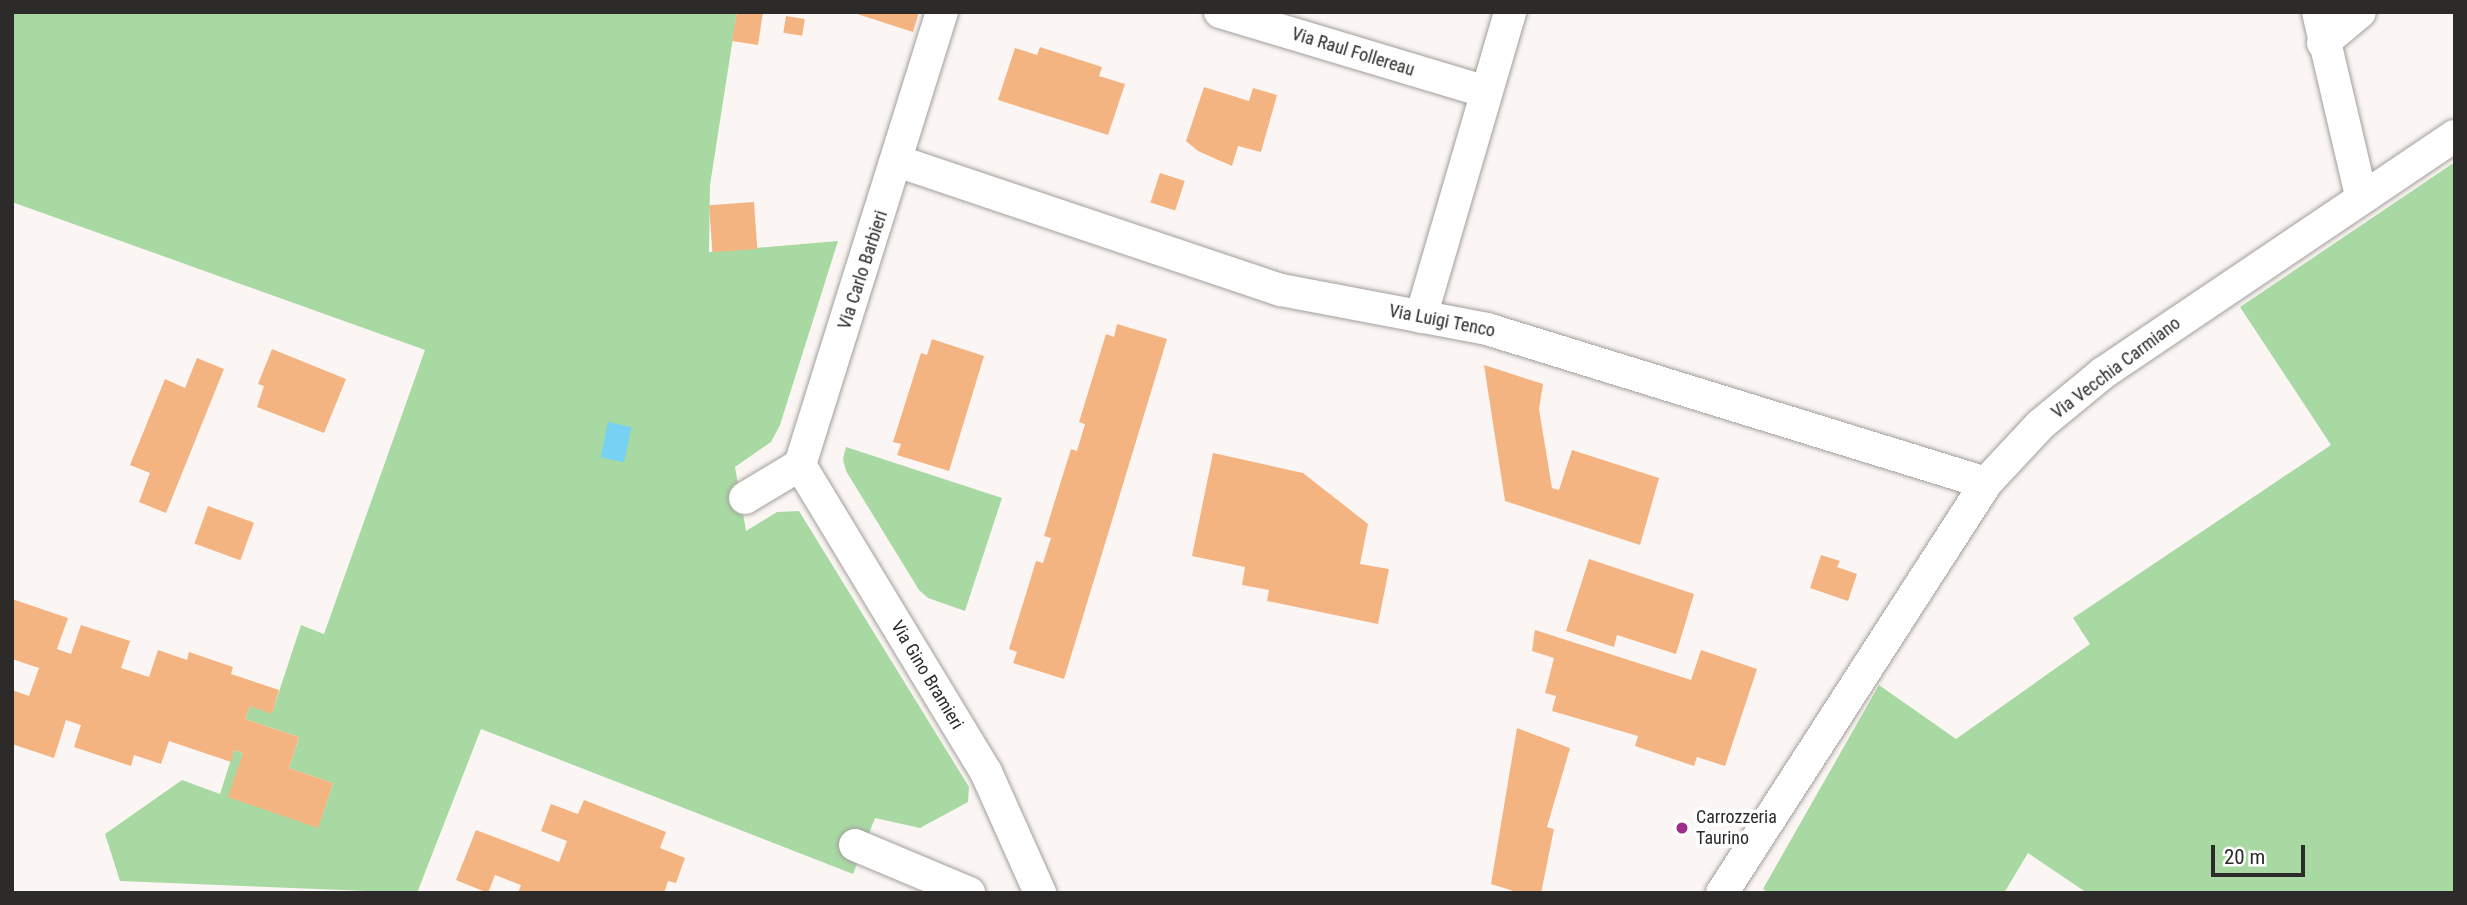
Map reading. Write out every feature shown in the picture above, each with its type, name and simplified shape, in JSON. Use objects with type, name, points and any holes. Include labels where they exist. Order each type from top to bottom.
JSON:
[{"type":"street","name":"Via Carlo Barbieri","points":[[800,465],[942,12]]},
{"type":"street","name":"Via Raul Follereau","points":[[1220,12],[1486,92]]},
{"type":"street","points":[[1421,317],[1510,12]]},
{"type":"street","points":[[2360,12],[2321,27],[2361,195]]},
{"type":"street","name":"Via Vecchia Carmiano","points":[[1722,893],[1986,483],[2040,425],[2103,373],[2361,195],[2455,136]]},
{"type":"street","name":"Via Luigi Tenco","points":[[897,161],[1281,290],[1487,329],[1986,483]]},
{"type":"street","points":[[745,498],[800,465]]},
{"type":"street","name":"Via Gino Bramieri","points":[[800,465],[986,772],[1040,893]]},
{"type":"street","points":[[855,845],[969,893]]},
{"type":"green space","points":[[12,12],[737,12],[710,185],[709,252],[838,241],[780,425],[771,442],[735,467],[746,531],[777,512],[799,511],[969,787],[968,802],[920,828],[875,818],[853,874],[481,729],[417,893],[120,881],[105,834],[182,780],[220,794],[234,750],[243,753],[229,797],[318,827],[333,783],[289,768],[299,737],[245,719],[250,706],[272,713],[301,625],[324,634],[425,350],[12,202]]},
{"type":"green space","points":[[2455,162],[2455,893],[2087,893],[2028,853],[2004,893],[1769,893],[1763,889],[1879,685],[1956,739],[2090,644],[2073,618],[2331,445],[2240,307]]},
{"type":"green space","points":[[846,447],[1002,498],[965,611],[928,598],[919,590],[846,471],[843,459]]},
{"type":"water","points":[[608,422],[631,427],[624,462],[601,457]]},
{"type":"building","points":[[737,12],[763,12],[758,45],[732,41]]},
{"type":"building","points":[[851,12],[919,12],[913,32]]},
{"type":"building","points":[[786,16],[805,19],[802,36],[783,33]]},
{"type":"building","points":[[1040,47],[1102,67],[1099,76],[1125,84],[1108,135],[998,100],[1015,48],[1037,55]]},
{"type":"building","points":[[1204,87],[1249,101],[1253,88],[1277,95],[1261,152],[1238,146],[1232,166],[1198,151],[1186,141]]},
{"type":"building","points":[[1160,173],[1185,181],[1175,211],[1150,202]]},
{"type":"building","points":[[754,202],[757,249],[712,252],[709,205]]},
{"type":"building","points":[[1117,324],[1167,339],[1064,679],[1013,663],[1017,652],[1009,649],[1036,561],[1043,563],[1051,538],[1044,536],[1071,449],[1077,451],[1085,424],[1079,422],[1106,334],[1114,337]]},
{"type":"building","points":[[932,339],[984,356],[949,471],[897,455],[901,444],[893,442],[921,353],[927,355]]},
{"type":"building","points":[[272,349],[346,379],[324,433],[257,407],[264,386],[258,384]]},
{"type":"building","points":[[197,358],[224,369],[166,513],[139,502],[150,473],[130,465],[165,379],[185,388]]},
{"type":"building","points":[[1484,365],[1543,384],[1539,409],[1552,488],[1559,490],[1572,450],[1659,478],[1640,545],[1505,501]]},
{"type":"building","points":[[1213,453],[1303,473],[1368,524],[1360,564],[1389,569],[1378,624],[1267,601],[1269,590],[1242,585],[1245,567],[1192,556]]},
{"type":"building","points":[[208,506],[254,523],[240,560],[194,544]]},
{"type":"building","points":[[1821,555],[1840,561],[1837,567],[1857,574],[1848,601],[1810,588]]},
{"type":"building","points":[[1589,559],[1694,594],[1676,654],[1617,635],[1614,647],[1566,631]]},
{"type":"building","points":[[12,599],[68,618],[57,649],[71,654],[81,625],[130,641],[121,668],[149,677],[158,650],[187,660],[189,652],[233,667],[231,674],[279,690],[272,714],[250,706],[245,719],[299,737],[289,768],[333,783],[318,828],[228,797],[243,753],[234,750],[231,762],[169,741],[161,764],[134,755],[131,766],[74,747],[81,725],[66,720],[54,758],[12,744],[12,690],[29,696],[39,668],[12,659]]},
{"type":"building","points":[[1535,630],[1691,680],[1701,650],[1757,669],[1725,766],[1697,757],[1694,766],[1635,746],[1638,736],[1552,711],[1556,696],[1545,693],[1554,658],[1532,651]]},
{"type":"building","points":[[1517,728],[1570,748],[1547,827],[1554,829],[1541,893],[1520,893],[1491,884]]},
{"type":"building","points":[[584,800],[666,832],[660,848],[685,858],[676,883],[668,881],[664,893],[518,893],[521,885],[495,875],[488,893],[456,880],[476,830],[559,862],[567,841],[541,831],[551,804],[578,814]]},
{"type":"place","name":"Carrozzeria Taurino","points":[[1682,828]]}]
